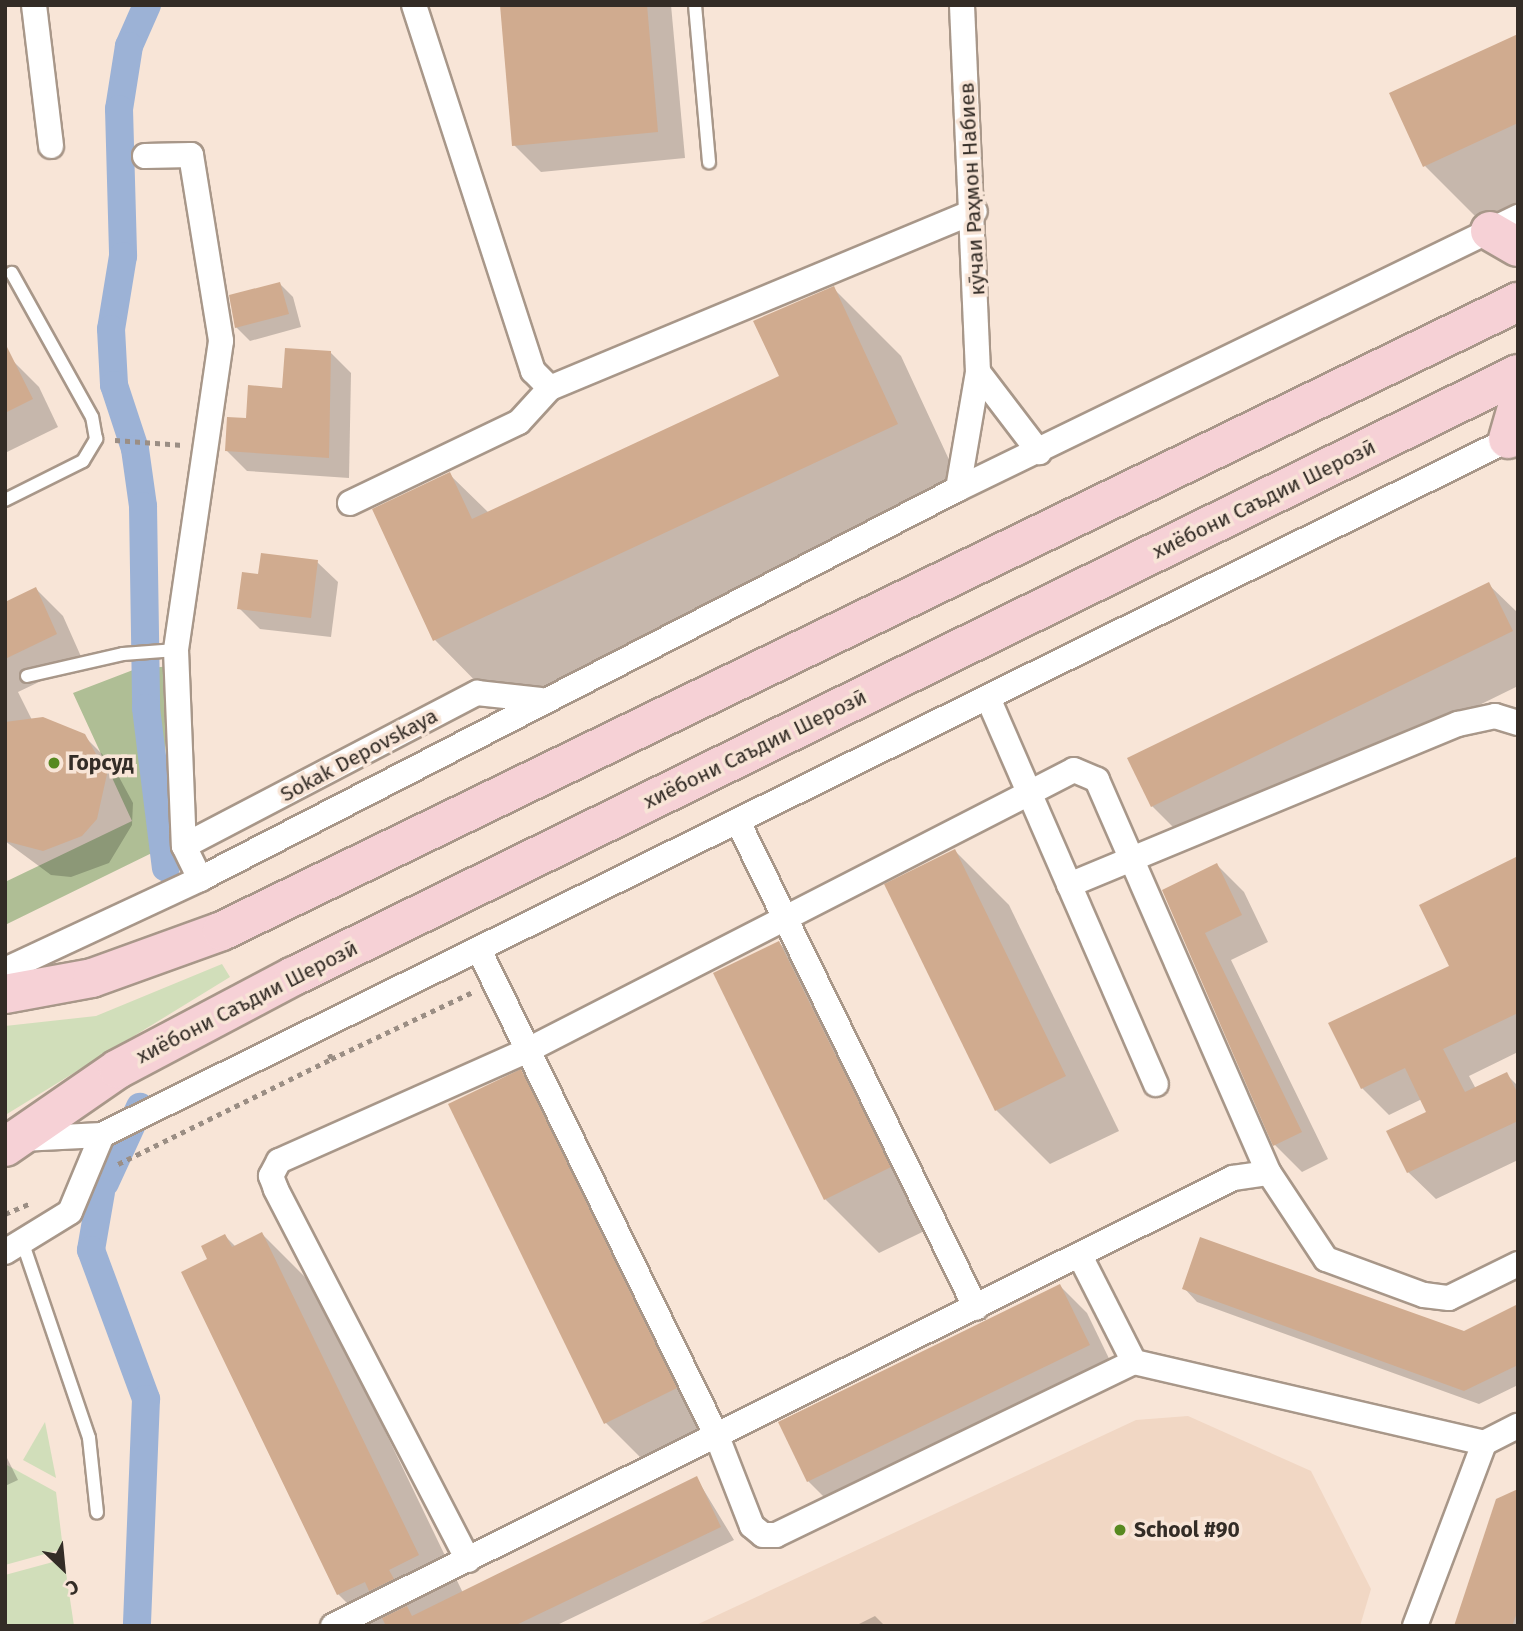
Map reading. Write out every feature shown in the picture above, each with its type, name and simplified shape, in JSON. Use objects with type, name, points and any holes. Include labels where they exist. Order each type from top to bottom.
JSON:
[{"type":"main road","points":[[5,994],[92,978],[222,931],[1518,302]]},
{"type":"main road","name":"хиёбони Саъдии Шерозӣ","points":[[13,1143],[118,1069],[294,976],[1518,374]]},
{"type":"street","points":[[34,5],[51,146]]},
{"type":"street","points":[[414,5],[533,370],[550,388]]},
{"type":"street","name":"кӯчаи Раҳмон Набиев","points":[[958,489],[978,372],[975,211],[962,5]]},
{"type":"street","points":[[145,156],[191,155],[221,341],[165,650],[184,846],[200,879]]},
{"type":"street","points":[[350,503],[519,422],[550,388],[975,211]]},
{"type":"street","points":[[5,970],[200,879],[541,700],[958,489],[1509,232]]},
{"type":"street","points":[[978,372],[1039,452]]},
{"type":"street","points":[[13,1143],[102,1135],[988,698],[1515,426]]},
{"type":"street","name":"Sokak Depovskaya","points":[[184,846],[477,694],[541,700]]},
{"type":"street","points":[[988,698],[1156,1084]]},
{"type":"street","points":[[1069,885],[1458,724],[1495,716],[1518,723]]},
{"type":"street","points":[[468,1559],[271,1176],[279,1161],[530,1049],[785,917],[1031,796],[1074,770],[1087,771],[1097,780],[1129,862],[1269,1173],[1312,1247],[1352,1269],[1449,1298],[1518,1264]]},
{"type":"street","points":[[738,822],[976,1308]]},
{"type":"street","points":[[479,950],[530,1049],[718,1439],[752,1526],[776,1535],[1134,1362],[1484,1443],[1518,1426]]},
{"type":"street","points":[[14,1246],[70,1212],[88,1179],[102,1135]]},
{"type":"street","points":[[333,1626],[718,1439],[1233,1178],[1269,1173]]},
{"type":"street","points":[[1080,1256],[1134,1362]]},
{"type":"street","points":[[1415,1626],[1484,1443]]},
{"type":"lane","points":[[695,5],[709,162]]},
{"type":"lane","points":[[5,260],[9,274],[92,417],[96,439],[83,461],[5,500]]},
{"type":"lane","points":[[27,676],[122,654],[165,650]]},
{"type":"lane","points":[[14,1246],[89,1438],[97,1513]]},
{"type":"path","points":[[129,441],[181,445]]},
{"type":"path","points":[[88,1179],[331,1059],[495,982]]},
{"type":"path","points":[[319,1030],[331,1059]]},
{"type":"path","points":[[5,1214],[40,1199]]},
{"type":"shaded area","name":"School #90","points":[[1188,1416],[1311,1471],[1371,1589],[1360,1626],[694,1626],[1136,1420]]},
{"type":"green space","points":[[170,666],[160,849],[5,925],[5,882],[132,821],[73,693],[133,670]]},
{"type":"green space","points":[[222,964],[230,977],[7,1114],[5,1026],[96,1016]]},
{"type":"green space","points":[[45,1422],[56,1478],[23,1460]]},
{"type":"green space","points":[[5,1464],[56,1492],[63,1549],[5,1565]]},
{"type":"green space","points":[[64,1559],[74,1626],[5,1626],[5,1575]]},
{"type":"building","points":[[500,5],[647,5],[658,132],[512,146]]},
{"type":"building","points":[[1518,34],[1518,123],[1423,167],[1389,93]]},
{"type":"building","points":[[280,282],[289,314],[235,328],[229,295]]},
{"type":"building","points":[[834,286],[898,424],[433,641],[372,509],[450,472],[472,519],[779,376],[753,321]]},
{"type":"building","points":[[5,343],[33,399],[5,413]]},
{"type":"building","points":[[285,348],[331,351],[329,458],[225,451],[227,417],[246,418],[248,385],[282,388]]},
{"type":"building","points":[[261,553],[318,560],[311,618],[237,609],[242,572],[258,574]]},
{"type":"building","points":[[1489,582],[1513,631],[1151,807],[1127,758]]},
{"type":"building","points":[[36,587],[57,634],[5,659],[5,602]]},
{"type":"building","name":"Горсуд","points":[[43,717],[85,734],[107,774],[97,819],[82,836],[43,851],[5,841],[5,722]]},
{"type":"building","points":[[955,849],[1066,1076],[995,1111],[884,884]]},
{"type":"building","points":[[1518,856],[1518,1013],[1443,1049],[1465,1092],[1507,1072],[1518,1094],[1518,1121],[1407,1173],[1386,1131],[1426,1112],[1405,1068],[1361,1089],[1328,1023],[1449,966],[1419,905]]},
{"type":"building","points":[[1217,863],[1242,915],[1205,933],[1302,1132],[1273,1146],[1162,890]]},
{"type":"building","points":[[779,941],[891,1167],[824,1200],[713,973]]},
{"type":"building","points":[[521,1069],[677,1388],[604,1424],[448,1104]]},
{"type":"building","points":[[262,1232],[419,1555],[389,1570],[394,1579],[369,1591],[365,1582],[337,1595],[181,1272],[207,1259],[201,1246],[225,1234],[232,1247]]},
{"type":"building","points":[[1200,1237],[1464,1331],[1518,1304],[1518,1365],[1464,1391],[1182,1289]]},
{"type":"building","points":[[1060,1284],[1090,1345],[807,1482],[778,1422]]},
{"type":"building","points":[[697,1476],[721,1527],[514,1626],[386,1626],[382,1618],[407,1606],[412,1616]]},
{"type":"building","points":[[1518,1489],[1518,1610],[1512,1626],[1454,1626],[1496,1499]]},
{"type":"waterway","points":[[147,5],[129,46],[119,109],[123,256],[111,329],[114,385],[135,449],[143,506],[146,708],[166,868]]},
{"type":"waterway","points":[[105,1183],[140,1107]]},
{"type":"waterway","points":[[101,1192],[91,1250],[146,1399],[137,1626]]},
{"type":"place","name":"Горсуд","points":[[54,763]]},
{"type":"place","name":"School #90","points":[[1120,1530]]}]
